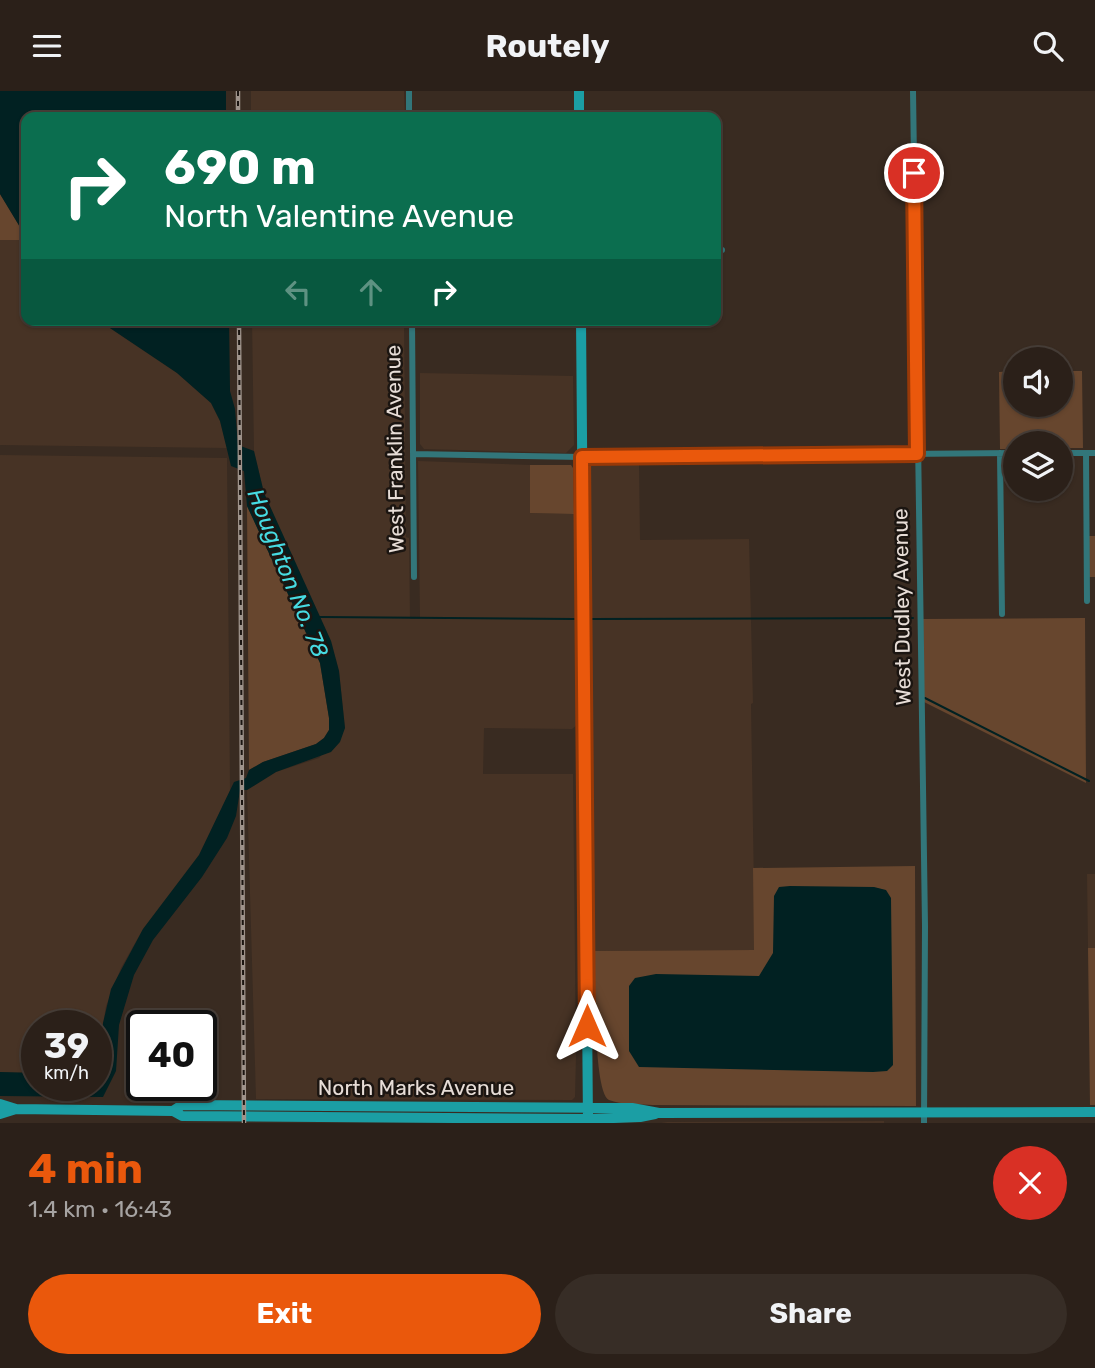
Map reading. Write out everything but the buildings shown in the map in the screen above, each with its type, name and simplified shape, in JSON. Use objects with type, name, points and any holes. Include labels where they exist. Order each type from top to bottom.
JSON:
[{"type":"main road","points":[[579,91],[579,112]]},
{"type":"main road","points":[[581,326],[588,1117]]},
{"type":"main road","name":"North Marks Avenue","points":[[0,1104],[16,1109],[173,1111],[182,1105],[588,1117],[632,1108],[659,1113],[924,1118],[1095,1112]]},
{"type":"main road","name":"North Marks Avenue","points":[[0,1114],[16,1109]]},
{"type":"street","points":[[409,91],[409,112]]},
{"type":"street","name":"West Dudley Avenue","points":[[913,91],[925,926],[924,1118]]},
{"type":"street","name":"West Franklin Avenue","points":[[412,326],[414,577]]},
{"type":"street","points":[[413,454],[582,457],[1000,453],[1002,614]]},
{"type":"street","points":[[1073,453],[1095,453]]},
{"type":"street","points":[[1086,453],[1087,601]]},
{"type":"shaded area","points":[[251,91],[404,91],[405,112],[251,112]]},
{"type":"shaded area","points":[[0,194],[21,229],[21,240],[0,240]]},
{"type":"shaded area","points":[[0,240],[21,240],[21,326],[107,326],[177,373],[211,403],[220,421],[227,448],[0,445]]},
{"type":"shaded area","points":[[252,326],[404,326],[406,537],[409,538],[410,619],[420,619],[418,461],[530,465],[530,513],[574,514],[577,725],[572,729],[484,728],[483,774],[573,774],[576,1056],[575,1097],[572,1100],[256,1099],[247,790],[276,772],[319,758],[345,728],[339,671],[331,641],[264,493],[254,451]]},
{"type":"shaded area","points":[[1073,371],[1082,371],[1083,448],[1073,448],[1073,431],[1003,431],[1003,449],[1000,449],[999,372],[1003,372],[1003,417],[1073,417]]},
{"type":"shaded area","points":[[420,373],[573,376],[574,445],[566,453],[424,449],[420,444]]},
{"type":"shaded area","points":[[0,455],[227,458],[230,791],[199,855],[143,929],[121,968],[105,1010],[21,1010],[21,1073],[0,1072]]},
{"type":"shaded area","points":[[530,465],[571,465],[574,514],[530,513]]},
{"type":"shaded area","points":[[591,465],[639,465],[640,540],[749,539],[755,950],[595,951]]},
{"type":"shaded area","points":[[247,506],[320,663],[329,718],[329,730],[316,744],[263,762],[249,770]]},
{"type":"shaded area","points":[[1084,536],[1095,536],[1095,577],[1084,577]]},
{"type":"shaded area","points":[[1085,618],[1086,783],[924,702],[923,619]]},
{"type":"shaded area","points":[[915,866],[916,1106],[653,1105],[625,1104],[609,1100],[600,1077],[595,1006],[595,951],[754,950],[753,868]]},
{"type":"shaded area","points":[[1087,874],[1095,874],[1095,948],[1088,948]]},
{"type":"shaded area","points":[[1088,948],[1095,948],[1095,1105],[1090,1105]]},
{"type":"shaded area","points":[[667,1122],[884,1123],[661,1123]]},
{"type":"water","points":[[0,91],[226,91],[226,112],[21,112],[21,229],[0,194]]},
{"type":"water","name":"Houghton No. 78","points":[[107,326],[229,326],[230,391],[235,409],[238,445],[254,451],[264,493],[331,641],[339,671],[345,728],[340,742],[331,752],[276,772],[247,790],[240,790],[236,816],[227,838],[202,877],[153,940],[134,975],[119,1025],[116,1071],[112,1079],[112,1010],[106,1010],[111,989],[143,929],[199,855],[234,782],[246,778],[249,770],[263,762],[316,744],[329,730],[320,663],[247,506],[244,471],[231,466],[220,421],[211,403],[177,373]]},
{"type":"water","points":[[779,887],[874,887],[886,890],[891,898],[893,1065],[887,1071],[873,1072],[639,1067],[629,1051],[629,986],[635,978],[656,974],[759,976],[773,953],[774,896]]},
{"type":"water","points":[[0,1072],[21,1073],[21,1096],[0,1096]]},
{"type":"waterway","name":"Houghton No. 78","points":[[320,617],[574,619]]},
{"type":"waterway","points":[[592,619],[913,618]]},
{"type":"waterway","points":[[925,698],[1089,781]]},
{"type":"railway","points":[[238,91],[238,112]]},
{"type":"railway","points":[[239,326],[244,1123]]},
{"type":"route","points":[[587,1026],[582,457],[917,454],[914,173]]}]
